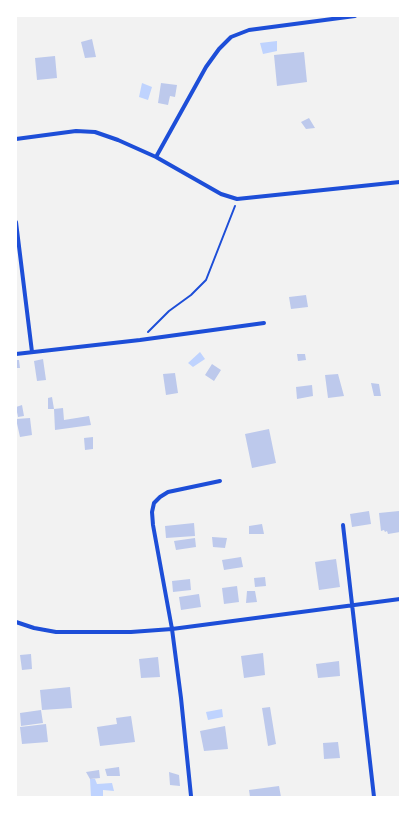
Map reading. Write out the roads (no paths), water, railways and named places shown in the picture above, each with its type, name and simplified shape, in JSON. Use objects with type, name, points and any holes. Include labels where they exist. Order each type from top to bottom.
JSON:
[{"type":"street","points":[[156,157],[206,67],[219,49],[231,37],[249,30],[355,16]]},
{"type":"street","points":[[16,139],[76,131],[95,132],[118,140],[156,157],[221,194],[237,199],[400,182]]},
{"type":"street","points":[[16,222],[32,352]]},
{"type":"street","points":[[16,354],[140,340],[264,323]]},
{"type":"street","points":[[192,796],[172,629],[153,525],[152,512],[154,503],[168,492],[220,481]]},
{"type":"street","points":[[343,525],[374,797]]},
{"type":"street","points":[[16,622],[34,628],[56,632],[131,632],[172,629],[400,599]]},
{"type":"water","points":[[277,41],[277,51],[263,54],[260,43]]},
{"type":"water","points":[[142,83],[152,87],[148,100],[139,97]]},
{"type":"water","points":[[200,352],[205,359],[193,367],[188,363]]},
{"type":"water","points":[[222,709],[223,717],[208,720],[206,712]]},
{"type":"water","points":[[90,779],[95,779],[97,784],[112,783],[114,791],[103,790],[103,797],[91,797]]}]
